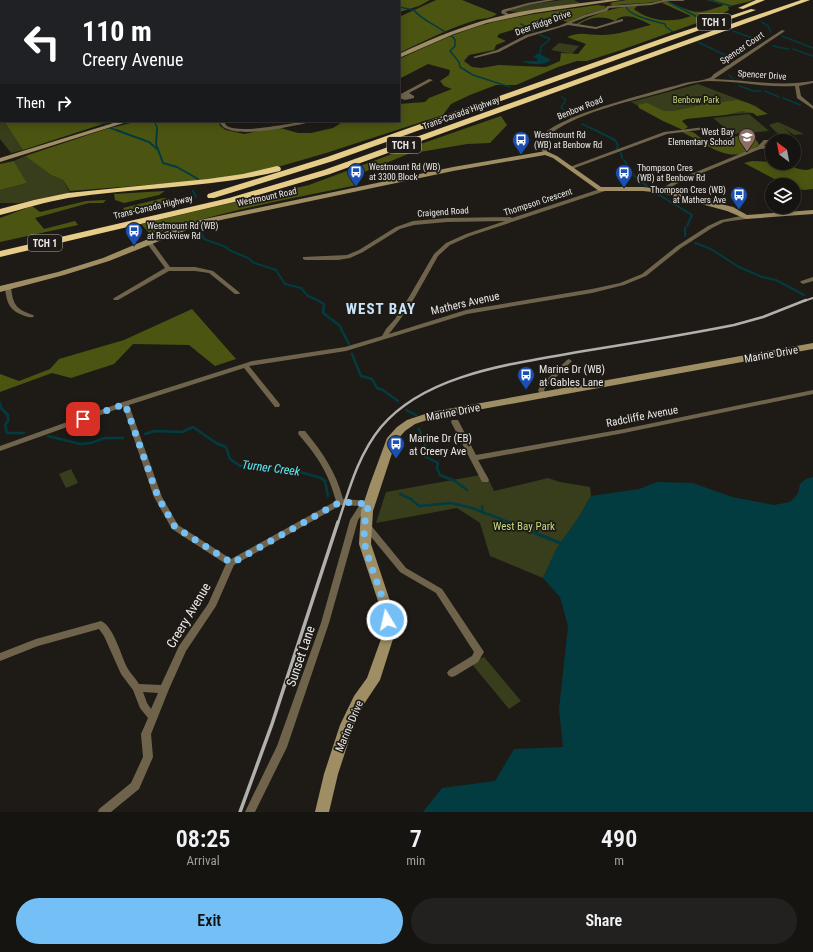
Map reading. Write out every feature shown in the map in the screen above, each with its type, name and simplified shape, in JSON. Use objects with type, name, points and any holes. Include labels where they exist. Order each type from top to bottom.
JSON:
[{"type":"highway","points":[[642,47],[762,0]]},
{"type":"highway","name":"Trans-Canada Highway","points":[[0,248],[113,222],[216,195],[301,169],[642,47],[787,0]]},
{"type":"highway","name":"Trans-Canada Highway","points":[[0,254],[231,200],[332,170],[710,33],[807,0]]},
{"type":"highway","points":[[710,33],[813,3]]},
{"type":"highway","points":[[5,210],[77,194],[187,185],[242,177],[295,164],[454,114]]},
{"type":"highway","points":[[0,257],[91,233]]},
{"type":"street","points":[[510,16],[504,13],[503,10],[553,0]]},
{"type":"street","points":[[400,56],[454,32],[510,16],[618,0]]},
{"type":"street","name":"Deer Ridge Drive","points":[[475,57],[498,50],[532,35],[606,10],[608,7],[651,4],[668,0],[683,0]]},
{"type":"street","points":[[603,2],[608,7]]},
{"type":"street","points":[[568,24],[596,28],[622,20]]},
{"type":"street","name":"Spencer Court","points":[[710,80],[715,75],[783,31]]},
{"type":"street","points":[[400,96],[431,80]]},
{"type":"street","name":"Spencer Drive","points":[[710,80],[797,86],[813,82]]},
{"type":"street","name":"Benbow Road","points":[[546,153],[542,145],[543,138],[551,130],[614,105],[695,82],[710,80]]},
{"type":"street","points":[[797,86],[799,97],[813,108]]},
{"type":"street","points":[[400,97],[407,99],[412,97],[405,94]]},
{"type":"street","points":[[0,160],[123,122]]},
{"type":"street","points":[[221,122],[221,124],[226,128],[240,130],[304,122]]},
{"type":"street","points":[[570,168],[666,133],[705,128]]},
{"type":"street","points":[[760,148],[765,142]]},
{"type":"street","points":[[661,192],[676,182],[760,148],[765,148]]},
{"type":"street","points":[[546,153],[555,157],[594,186],[603,190]]},
{"type":"street","name":"Westmount Road","points":[[4,288],[81,268],[149,242],[174,230],[217,217],[481,163],[546,153]]},
{"type":"street","name":"Thompson Crescent","points":[[384,338],[388,330],[397,320],[436,255],[442,248],[456,239],[603,190],[643,189],[661,192],[730,210],[746,217]]},
{"type":"street","name":"Mathers Avenue","points":[[0,449],[125,404],[260,361],[346,349],[466,312],[598,290],[622,284],[644,275],[682,244],[710,227],[730,219],[813,212]]},
{"type":"street","name":"Craigend Road","points":[[305,258],[348,257],[361,251],[398,228],[413,223],[447,220],[518,219]]},
{"type":"street","points":[[149,242],[168,269]]},
{"type":"street","points":[[116,299],[168,269],[195,269],[211,272],[237,293]]},
{"type":"street","points":[[803,282],[813,279]]},
{"type":"street","points":[[4,288],[13,308],[22,314],[31,316]]},
{"type":"street","name":"Marine Drive","points":[[322,812],[331,774],[347,725],[359,700],[374,680],[387,639],[385,604],[365,544],[367,504],[391,440],[401,429],[411,422],[431,415],[544,396],[813,346]]},
{"type":"street","points":[[544,396],[542,390],[543,386],[569,361]]},
{"type":"street","points":[[245,365],[277,405]]},
{"type":"street","name":"Radcliffe Avenue","points":[[474,458],[624,431],[813,392]]},
{"type":"street","points":[[125,404],[158,497],[175,527],[232,563],[340,502],[367,504]]},
{"type":"street","points":[[455,422],[485,480]]},
{"type":"street","points":[[302,433],[325,462],[335,482],[340,502]]},
{"type":"street","name":"Sunset Lane","points":[[250,812],[282,747],[325,623],[354,520],[367,504]]},
{"type":"street","points":[[366,524],[402,570],[439,591],[479,652],[475,659],[452,673]]},
{"type":"street","name":"Creery Avenue","points":[[103,812],[135,786],[148,758],[146,734],[164,689],[182,649],[212,606],[232,563]]},
{"type":"street","points":[[0,657],[36,643],[102,625],[108,634],[124,671],[137,688],[143,705],[153,718]]},
{"type":"street","points":[[137,688],[164,689]]},
{"type":"green space","points":[[400,0],[430,0],[419,6],[400,12]]},
{"type":"green space","points":[[436,0],[462,0],[497,14],[492,17],[476,20],[457,27],[400,53],[400,17]]},
{"type":"green space","points":[[562,0],[574,0],[580,3],[517,12],[508,11],[527,5]]},
{"type":"green space","points":[[627,0],[662,0],[613,6],[610,4],[613,2]]},
{"type":"green space","points":[[707,0],[754,0],[728,7],[729,10],[722,14],[621,50],[587,61],[577,61],[558,67],[516,85],[496,85],[451,104],[443,115],[326,153],[271,169],[223,179],[70,191],[63,180],[51,175],[25,156],[106,129],[135,122],[219,122],[220,126],[226,130],[244,134],[277,127],[298,133],[311,133],[333,128],[342,122],[400,122],[400,104],[425,102],[429,98],[452,89],[444,86],[440,81],[449,75],[450,70],[428,64],[400,78],[400,59],[434,43],[482,25],[546,12],[597,5],[605,6],[606,9],[586,14],[568,22],[554,19],[531,25],[538,30],[532,31],[519,28],[499,34],[497,37],[506,41],[496,45],[494,50],[469,55],[464,61],[472,67],[481,68],[499,65],[546,67],[560,61],[561,53],[578,54],[586,44],[567,37],[572,35],[614,34],[651,25],[637,18],[628,16],[619,18],[615,21],[606,18],[596,18],[587,20],[578,25],[576,24],[606,11],[621,7],[637,6],[634,9],[647,17],[662,20],[677,20],[691,16],[662,3],[667,1],[695,12],[706,11],[724,5]]},
{"type":"green space","points":[[559,43],[579,46],[572,54],[551,50]]},
{"type":"green space","name":"Benbow Park","points":[[698,84],[756,106],[764,112],[662,119],[631,102]]},
{"type":"green space","points":[[737,100],[748,103],[768,114],[757,116],[753,113],[742,111],[725,115],[686,119],[682,121],[688,127],[683,130],[639,108],[638,105],[647,103],[664,111],[674,111],[701,105]]},
{"type":"green space","points":[[749,114],[769,131],[732,134],[713,118]]},
{"type":"green space","points":[[501,116],[507,125],[490,143],[467,144],[408,154],[352,177],[357,185],[202,219],[151,235],[141,224],[309,185]]},
{"type":"green space","points":[[0,122],[5,122],[23,150],[11,153],[0,139]]},
{"type":"green space","points":[[5,122],[109,122],[23,150]]},
{"type":"green space","points":[[778,122],[804,134],[793,134],[782,126],[791,134],[778,134],[769,125]]},
{"type":"green space","points":[[687,131],[695,133],[703,139],[710,140],[749,136],[755,139],[759,145],[749,152],[729,154],[720,152],[682,132]]},
{"type":"green space","points":[[25,156],[51,175],[63,180],[70,193],[19,203],[0,203],[0,190],[27,183],[14,161]]},
{"type":"green space","points":[[14,161],[27,183],[0,190],[0,164]]},
{"type":"green space","points":[[752,161],[765,162],[765,170],[808,170],[813,168],[813,189],[801,189],[801,178],[773,178],[744,163]]},
{"type":"green space","points":[[165,191],[159,195],[124,203],[115,200],[114,194]]},
{"type":"green space","points":[[163,198],[173,200],[174,202],[127,214],[123,208]]},
{"type":"green space","points":[[106,200],[103,203],[89,203],[35,218],[44,229],[75,221],[78,225],[0,242],[0,218],[32,206],[40,212],[86,201]]},
{"type":"green space","points":[[192,309],[236,359],[215,366],[189,345],[133,344],[114,364],[71,378],[52,373],[0,392],[0,374],[19,381],[50,369],[59,359],[124,340]]},
{"type":"green space","points":[[71,469],[78,483],[66,488],[59,474]]},
{"type":"green space","name":"West Bay Park","points":[[486,474],[494,491],[548,478],[560,482],[590,487],[591,496],[579,517],[557,548],[543,578],[490,556],[480,523],[457,508],[376,523],[386,492]]},
{"type":"green space","points":[[484,657],[521,701],[509,709],[471,663]]},
{"type":"water","points":[[537,54],[551,60],[545,63],[537,64],[521,61],[537,61],[538,59],[533,57]]},
{"type":"water","points":[[813,477],[813,812],[423,812],[442,788],[495,781],[514,749],[563,747],[559,709],[568,626],[560,597],[543,578],[557,548],[579,517],[591,496],[639,489],[657,482],[693,483],[732,497],[774,505],[790,502],[798,494],[800,484],[806,479]]},
{"type":"waterway","points":[[710,0],[731,6]]},
{"type":"waterway","points":[[669,2],[703,20]]},
{"type":"waterway","points":[[400,7],[414,10],[424,19],[445,32]]},
{"type":"waterway","points":[[626,7],[638,16],[665,24],[666,27],[673,32]]},
{"type":"waterway","points":[[762,22],[768,26],[771,32]]},
{"type":"waterway","points":[[521,24],[534,32]]},
{"type":"waterway","points":[[733,31],[761,41]]},
{"type":"waterway","points":[[540,35],[550,39],[541,47],[540,54]]},
{"type":"waterway","points":[[452,36],[455,40],[455,46],[450,51],[459,62],[460,67],[473,75],[510,87]]},
{"type":"waterway","points":[[782,36],[813,48]]},
{"type":"waterway","points":[[698,42],[733,59]]},
{"type":"waterway","points":[[773,46],[788,49]]},
{"type":"waterway","points":[[793,49],[813,56]]},
{"type":"waterway","points":[[729,75],[733,79]]},
{"type":"waterway","points":[[739,86],[754,91],[761,91]]},
{"type":"waterway","points":[[765,91],[779,97]]},
{"type":"waterway","points":[[562,97],[566,100],[561,107],[572,118]]},
{"type":"waterway","points":[[783,98],[800,105]]},
{"type":"waterway","points":[[88,122],[104,123],[110,128],[116,130]]},
{"type":"waterway","points":[[154,122],[157,130]]},
{"type":"waterway","points":[[582,124],[597,131]]},
{"type":"waterway","points":[[116,130],[149,142],[157,149]]},
{"type":"waterway","points":[[157,130],[156,144],[163,163],[177,167],[198,179]]},
{"type":"waterway","points":[[597,131],[615,140],[618,145],[617,148]]},
{"type":"waterway","points":[[621,153],[622,158]]},
{"type":"waterway","points":[[624,160],[635,177],[647,186]]},
{"type":"waterway","points":[[193,191],[196,197]]},
{"type":"waterway","points":[[656,193],[692,215],[687,226]]},
{"type":"waterway","points":[[200,228],[204,239],[226,247],[229,250],[248,258],[254,263],[276,270],[285,284],[301,288],[308,296],[318,300]]},
{"type":"waterway","points":[[685,228],[685,236]]},
{"type":"waterway","points":[[695,243],[711,249],[739,267],[762,277],[776,280],[804,295]]},
{"type":"waterway","points":[[318,300],[324,304],[323,313],[339,325],[349,344]]},
{"type":"waterway","points":[[352,354],[361,376],[372,379],[377,388],[383,390],[398,401]]},
{"type":"waterway","name":"Turner Creek","points":[[0,403],[1,408],[8,415],[8,421],[5,425],[7,433],[24,433]]},
{"type":"waterway","points":[[406,410],[416,415]]},
{"type":"waterway","name":"Turner Creek","points":[[145,434],[155,431],[182,432],[193,427],[216,443],[226,447],[230,459],[240,466],[255,464],[273,468],[290,469],[321,478],[325,481],[328,496]]},
{"type":"waterway","points":[[419,429],[425,444],[423,453],[424,456],[438,463],[437,468],[440,475],[455,481],[467,490]]},
{"type":"waterway","name":"Turner Creek","points":[[48,436],[80,444],[91,443],[105,438],[123,438]]},
{"type":"waterway","name":"Turner Creek","points":[[400,494],[411,499],[419,506],[451,503],[483,512]]},
{"type":"waterway","name":"Turner Creek","points":[[482,506],[483,512]]},
{"type":"waterway","name":"Turner Creek","points":[[483,512],[511,523]]},
{"type":"waterway","name":"Turner Creek","points":[[508,522],[560,543]]},
{"type":"railway","points":[[804,301],[813,298]]},
{"type":"railway","points":[[338,523],[360,461],[366,449],[381,427],[400,408],[423,394],[448,382],[475,373],[531,360],[678,336],[734,325],[763,317],[806,300]]},
{"type":"railway","points":[[240,812],[272,724],[338,522]]},
{"type":"place","name":"West Bay Elementary School","points":[[747,152]]},
{"type":"place","name":"Westmount Rd (WB) at Benbow Rd","points":[[521,155]]},
{"type":"place","name":"Westmount Rd (WB) at 3300 Block","points":[[356,187]]},
{"type":"place","name":"Thompson Cres (WB) at Benbow Rd","points":[[624,188]]},
{"type":"place","name":"Thompson Cres (WB) at Mathers Ave","points":[[739,210]]},
{"type":"place","name":"Westmount Rd (WB) at Rockview Rd","points":[[134,246]]},
{"type":"place","name":"Marine Dr (WB) at Gables Lane","points":[[526,390]]},
{"type":"place","name":"Marine Dr (EB) at Creery Ave","points":[[396,459]]},
{"type":"district","name":"WEST BAY","points":[[381,309]]},
{"type":"route","points":[[83,419],[125,404],[158,497],[175,527],[232,563],[340,502],[364,505],[369,504],[367,511],[365,544],[385,604],[387,620]]}]
